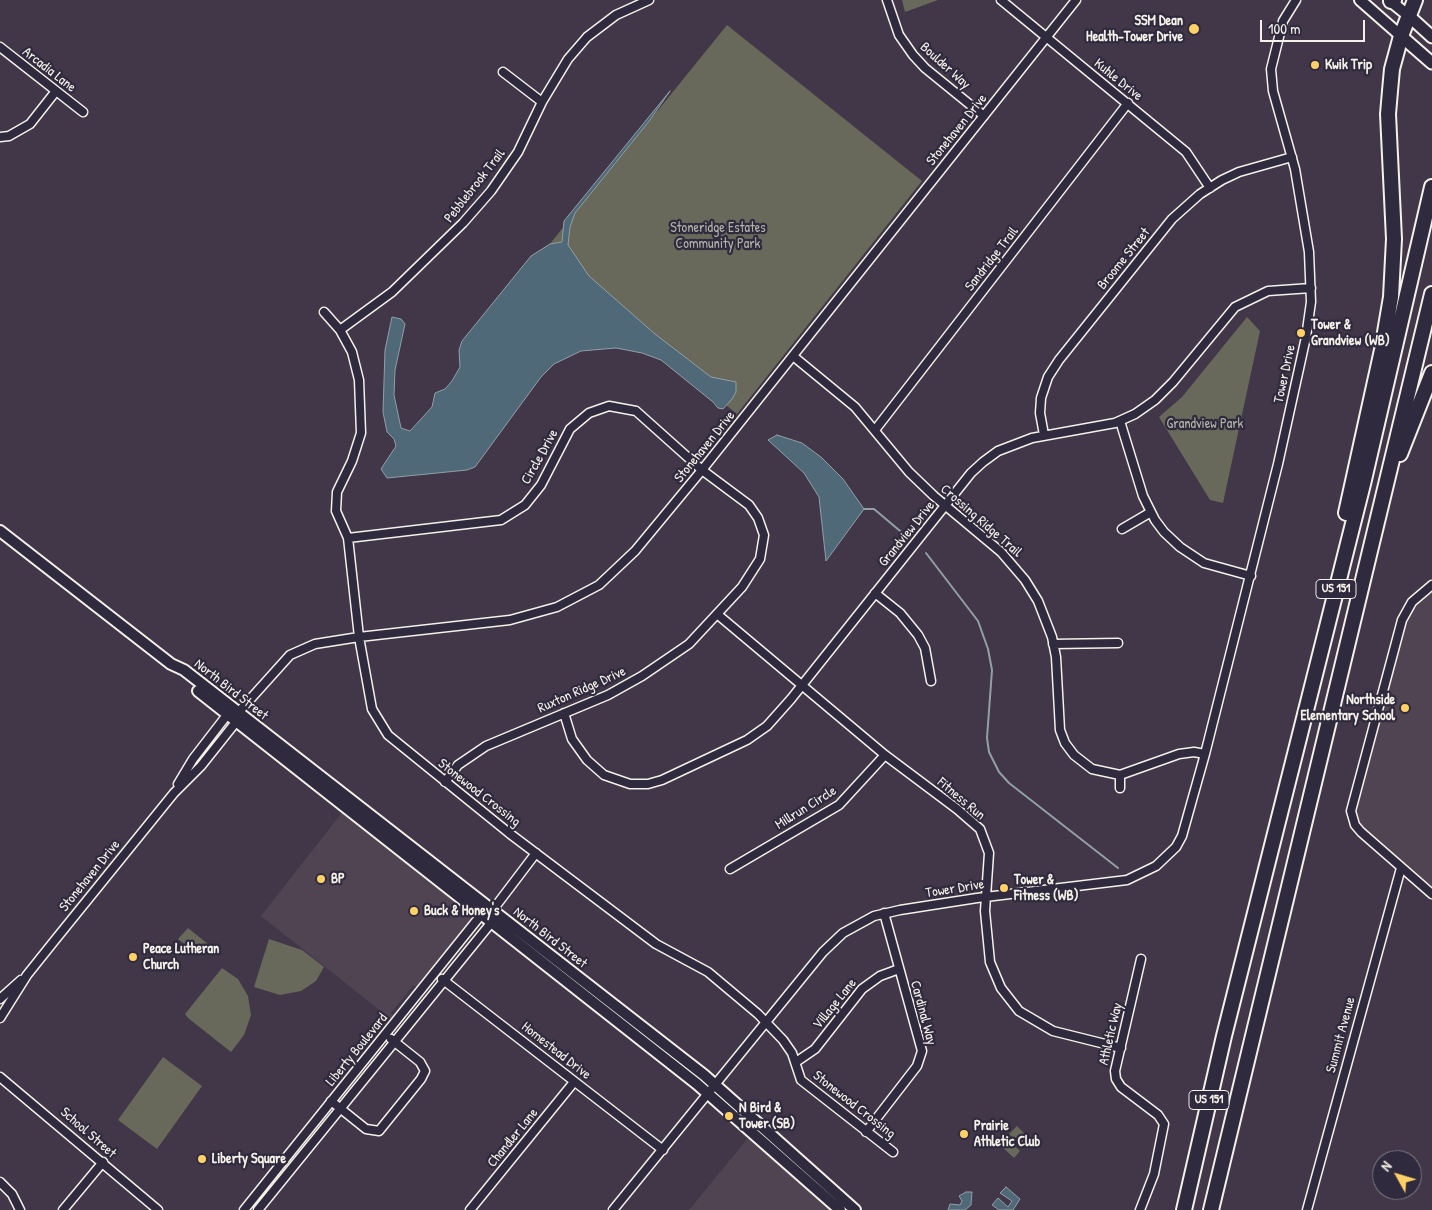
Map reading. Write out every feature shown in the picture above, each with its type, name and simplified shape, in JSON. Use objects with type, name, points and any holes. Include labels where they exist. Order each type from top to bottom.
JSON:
[{"type":"highway","points":[[1318,664],[1330,589],[1380,359],[1391,297],[1394,238],[1388,114],[1392,69],[1401,36],[1416,0]]},
{"type":"highway","name":"US 151","points":[[1184,1210],[1224,1036],[1363,484],[1432,187]]},
{"type":"highway","name":"US 151","points":[[1211,1210],[1432,294]]},
{"type":"highway","points":[[1363,582],[1401,451],[1432,373]]},
{"type":"main road","points":[[1409,16],[1432,37]]},
{"type":"main road","points":[[1401,36],[1432,64]]},
{"type":"street","name":"Pebblebrook Trail","points":[[340,330],[392,292],[464,223],[491,191],[518,152],[542,102],[568,59],[587,37],[616,15],[649,0]]},
{"type":"street","name":"Boulder Way","points":[[886,0],[899,35],[913,55],[925,68],[984,116]]},
{"type":"street","name":"Kuhle Drive","points":[[1001,0],[1186,152],[1210,188]]},
{"type":"street","name":"Stonehaven Drive","points":[[174,793],[193,759],[290,656],[316,644],[359,637],[510,620],[557,607],[599,585],[635,551],[702,470],[1076,0]]},
{"type":"street","name":"Tower Drive","points":[[614,1210],[832,942],[855,926],[884,913],[986,897],[1127,880],[1156,866],[1168,856],[1182,836],[1251,576],[1306,337],[1311,288],[1304,210],[1292,157],[1273,91],[1271,69],[1283,21],[1296,0]]},
{"type":"street","points":[[1360,0],[1401,36]]},
{"type":"street","points":[[1391,0],[1409,16]]},
{"type":"street","name":"Arcadia Lane","points":[[0,47],[83,112]]},
{"type":"street","points":[[503,72],[542,102]]},
{"type":"street","points":[[0,137],[9,136],[30,124],[56,91]]},
{"type":"street","name":"Sandridge Trail","points":[[875,430],[1128,103]]},
{"type":"street","name":"Broome Street","points":[[1044,435],[1040,413],[1046,382],[1059,360],[1172,218],[1210,188],[1239,172],[1292,157]]},
{"type":"street","name":"Grandview Drive","points":[[564,713],[572,739],[587,760],[604,775],[624,783],[648,784],[662,780],[748,740],[767,726],[801,686],[971,473],[983,462],[1012,444],[1044,435],[1120,421],[1141,410],[1174,382],[1235,307],[1268,291],[1311,288]]},
{"type":"street","name":"Stonewood Crossing","points":[[324,312],[340,330],[352,352],[359,380],[362,405],[361,433],[352,461],[337,492],[336,510],[348,538],[359,637],[372,709],[388,735],[536,853],[656,944],[708,972],[766,1022],[783,1040],[796,1062],[801,1080],[892,1152]]},
{"type":"street","name":"Crossing Ridge Trail","points":[[794,356],[855,407],[909,472],[945,506],[1014,565],[1038,601],[1053,644],[1062,737],[1081,761],[1099,771],[1120,775]]},
{"type":"street","name":"Circle Drive","points":[[348,538],[501,520],[524,505],[541,485],[570,429],[588,413],[609,406],[636,411],[702,470]]},
{"type":"street","points":[[1120,421],[1143,496],[1164,532],[1194,558],[1219,568],[1251,576]]},
{"type":"street","name":"Ruxton Ridge Drive","points":[[445,782],[458,765],[470,754],[608,695],[642,676],[689,644],[742,587],[760,559],[764,535],[758,518],[749,505],[702,470]]},
{"type":"street","points":[[1122,529],[1151,512]]},
{"type":"street","name":"North Bird Street","points":[[0,531],[171,664],[184,670],[234,717],[491,923],[712,1089],[840,1210]]},
{"type":"street","points":[[1432,585],[1412,602],[1402,620],[1351,811],[1355,825],[1432,894]]},
{"type":"street","points":[[875,593],[900,613],[918,635],[925,648],[931,681]]},
{"type":"street","name":"Fitness Run","points":[[717,614],[885,755],[957,809],[980,829],[989,853],[986,911],[990,962],[1001,988],[1018,1010],[1053,1031],[1121,1048]]},
{"type":"street","points":[[1053,644],[1118,643]]},
{"type":"street","name":"Stonehaven Drive","points":[[0,1018],[26,975],[174,793],[201,766],[234,717]]},
{"type":"street","name":"North Bird Street","points":[[234,717],[492,911],[712,1089],[855,1210]]},
{"type":"street","points":[[1120,788],[1120,775],[1179,754],[1205,754]]},
{"type":"street","name":"Millrun Circle","points":[[730,869],[839,805],[885,755]]},
{"type":"street","points":[[491,923],[492,911],[536,853]]},
{"type":"street","name":"Summit Avenue","points":[[1307,1210],[1401,868]]},
{"type":"street","points":[[481,915],[492,911]]},
{"type":"street","name":"Cardinal Way","points":[[866,1132],[918,1066],[922,1051],[884,913]]},
{"type":"street","name":"Liberty Boulevard","points":[[244,1210],[481,915]]},
{"type":"street","name":"Liberty Boulevard","points":[[258,1210],[491,923]]},
{"type":"street","name":"Athletic Way","points":[[1140,1210],[1154,1174],[1164,1127],[1158,1115],[1121,1087],[1114,1070],[1121,1048],[1141,959]]},
{"type":"street","name":"Village Lane","points":[[796,1062],[815,1049],[862,989],[880,976],[899,969]]},
{"type":"street","name":"Stonehaven Drive","points":[[0,999],[26,975]]},
{"type":"street","name":"Homestead Drive","points":[[433,977],[445,979],[663,1150]]},
{"type":"street","points":[[331,1101],[370,1132],[379,1131],[382,1128],[421,1079],[424,1071],[420,1062],[386,1034]]},
{"type":"street","name":"School Street","points":[[0,1077],[158,1210]]},
{"type":"street","name":"Chandler Lane","points":[[470,1210],[574,1082]]},
{"type":"street","points":[[63,1210],[103,1162]]},
{"type":"street","points":[[0,1182],[12,1194],[20,1210]]},
{"type":"shaded area","name":"Northside Elementary School","points":[[1432,585],[1432,894],[1361,832],[1352,817],[1405,613]]},
{"type":"shaded area","points":[[344,810],[473,914],[473,918],[419,986],[413,986],[390,1014],[395,1015],[392,1020],[261,916]]},
{"type":"shaded area","points":[[748,1138],[832,1210],[689,1210]]},
{"type":"green space","points":[[902,0],[938,0],[905,12]]},
{"type":"green space","name":"Stoneridge Estates Community Park","points":[[727,25],[922,181],[737,414],[596,300],[460,355]]},
{"type":"green space","name":"Grandview Park","points":[[1247,317],[1260,331],[1223,503],[1210,500],[1159,417],[1182,397]]},
{"type":"green space","points":[[188,928],[208,944],[199,955],[178,939]]},
{"type":"green space","points":[[269,939],[302,950],[324,967],[316,981],[301,991],[280,995],[254,987]]},
{"type":"green space","points":[[222,968],[238,979],[248,996],[251,1015],[244,1035],[231,1052],[185,1014]]},
{"type":"green space","points":[[163,1057],[202,1086],[157,1149],[118,1120]]},
{"type":"green space","points":[[1017,1126],[1030,1139],[1023,1147],[1009,1134]]},
{"type":"green space","points":[[1006,1138],[1020,1151],[1014,1158],[1000,1145]]},
{"type":"water","points":[[670,91],[650,120],[575,213],[570,227],[568,245],[589,276],[655,334],[711,377],[736,382],[736,392],[732,399],[723,409],[718,408],[661,360],[642,353],[616,348],[581,351],[554,364],[541,377],[475,467],[467,470],[387,478],[381,469],[396,446],[394,439],[387,432],[383,412],[385,350],[392,317],[401,319],[405,324],[395,370],[394,395],[401,428],[410,431],[432,407],[435,393],[445,389],[452,381],[460,367],[459,350],[462,341],[531,256],[550,244],[562,242],[564,221]]},
{"type":"water","points":[[777,435],[802,443],[821,457],[843,479],[864,509],[826,561],[819,497],[804,473],[768,440]]},
{"type":"water","points":[[1006,1187],[1020,1199],[1013,1210],[999,1210],[992,1205],[998,1198],[1008,1207],[1012,1201],[1000,1193]]},
{"type":"water","points":[[966,1192],[972,1192],[971,1205],[965,1210],[948,1210],[950,1204],[960,1205],[962,1201],[959,1196]]},
{"type":"waterway","points":[[864,509],[874,509],[906,536]]},
{"type":"waterway","points":[[926,553],[978,621],[988,649],[992,670],[987,738],[989,752],[999,772],[1009,783],[1118,868]]},
{"type":"place","name":"SSM Dean Health-Tower Drive","points":[[1194,29]]},
{"type":"place","name":"Kwik Trip","points":[[1315,65]]},
{"type":"place","name":"Tower & Grandview (WB)","points":[[1301,333]]},
{"type":"place","name":"Northside Elementary School","points":[[1405,708]]},
{"type":"place","name":"BP","points":[[321,879]]},
{"type":"place","name":"Tower & Fitness (WB)","points":[[1004,888]]},
{"type":"place","name":"Buck & Honey's","points":[[414,911]]},
{"type":"place","name":"Peace Lutheran Church","points":[[133,957]]},
{"type":"place","name":"N Bird & Tower (SB)","points":[[729,1116]]},
{"type":"place","name":"Prairie Athletic Club","points":[[964,1134]]},
{"type":"place","name":"Liberty Square","points":[[202,1159]]}]
